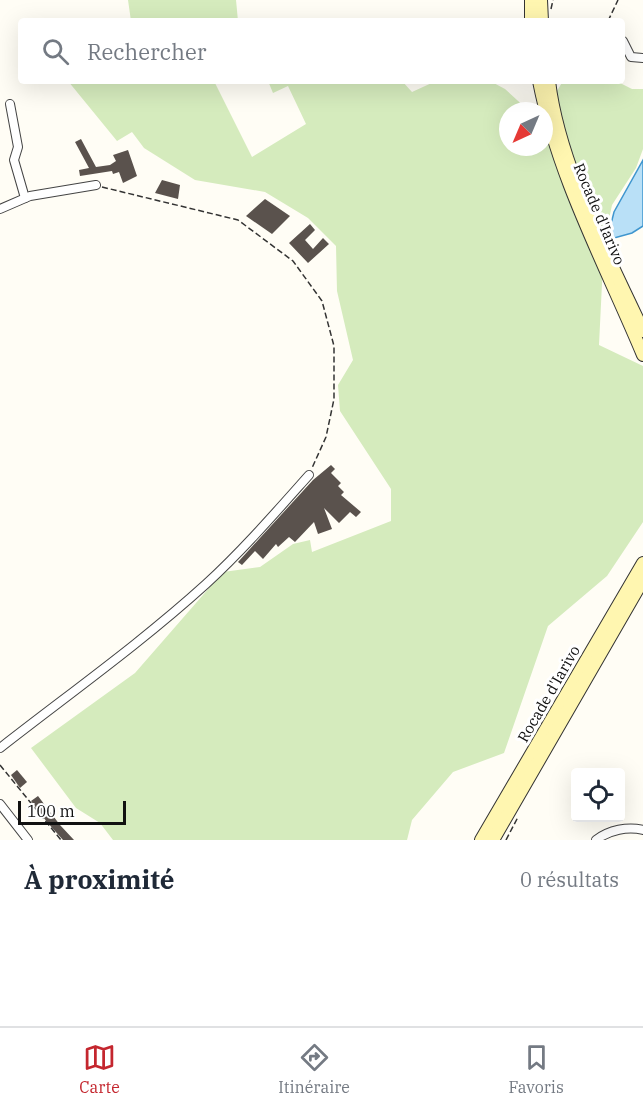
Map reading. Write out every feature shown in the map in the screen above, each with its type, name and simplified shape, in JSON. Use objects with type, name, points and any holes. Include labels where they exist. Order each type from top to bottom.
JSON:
[{"type":"main road","points":[[531,0],[531,18]]},
{"type":"main road","points":[[541,0],[542,18]]},
{"type":"main road","name":"Rocade d'Iarivo","points":[[540,84],[546,120],[564,174],[643,355]]},
{"type":"main road","name":"Rocade d'Iarivo","points":[[550,84],[557,120],[580,189],[643,332]]},
{"type":"main road","name":"Rocade d'Iarivo","points":[[481,840],[643,563]]},
{"type":"main road","name":"Rocade d'Iarivo","points":[[493,840],[643,580]]},
{"type":"street","points":[[625,45],[631,57],[643,58]]},
{"type":"street","points":[[10,104],[18,147],[14,160],[25,198]]},
{"type":"street","points":[[0,209],[25,198],[96,185]]},
{"type":"street","points":[[0,748],[131,647],[206,584],[248,543],[309,475]]},
{"type":"street","points":[[0,804],[28,840]]},
{"type":"street","points":[[596,840],[621,830],[634,828],[643,830]]},
{"type":"path","points":[[609,18],[618,0]]},
{"type":"path","points":[[96,185],[238,220],[293,261],[322,301],[334,346],[334,399],[326,437],[309,475]]},
{"type":"path","points":[[0,765],[61,840]]},
{"type":"green space","points":[[128,0],[236,0],[238,18],[131,18]]},
{"type":"green space","points":[[70,84],[216,84],[252,157],[306,124],[288,86],[273,93],[269,84],[405,84],[412,92],[429,84],[496,84],[519,102],[499,102],[499,156],[553,156],[553,102],[550,102],[561,84],[622,84],[632,89],[643,89],[643,149],[636,168],[612,205],[604,243],[599,345],[643,366],[643,522],[607,576],[548,626],[504,753],[453,772],[412,820],[407,840],[113,840],[100,823],[76,808],[31,748],[135,673],[223,572],[260,567],[293,544],[310,540],[312,552],[391,521],[391,489],[340,411],[338,385],[353,360],[337,291],[336,246],[308,218],[265,192],[195,180],[144,148],[132,132],[117,141]]},
{"type":"water","points":[[643,160],[643,226],[632,233],[607,240],[614,212]]},
{"type":"building","points":[[81,139],[96,167],[110,165],[116,161],[113,155],[128,150],[137,176],[123,183],[119,172],[80,176],[79,170],[89,168],[75,142]]},
{"type":"building","points":[[162,180],[180,185],[178,199],[155,193]]},
{"type":"building","points":[[265,199],[290,216],[272,234],[246,216]]},
{"type":"building","points":[[310,224],[315,230],[305,240],[313,249],[323,238],[329,244],[308,263],[289,243]]},
{"type":"building","points":[[331,465],[335,469],[331,473],[341,483],[338,486],[344,492],[341,495],[361,512],[356,517],[350,512],[339,523],[324,508],[332,529],[318,534],[314,522],[295,542],[289,537],[278,547],[276,544],[263,559],[255,551],[242,565],[238,562],[313,480]]},
{"type":"building","points":[[17,770],[27,782],[20,788],[11,775]]},
{"type":"building","points":[[38,796],[74,840],[63,840],[47,822],[31,801]]}]
